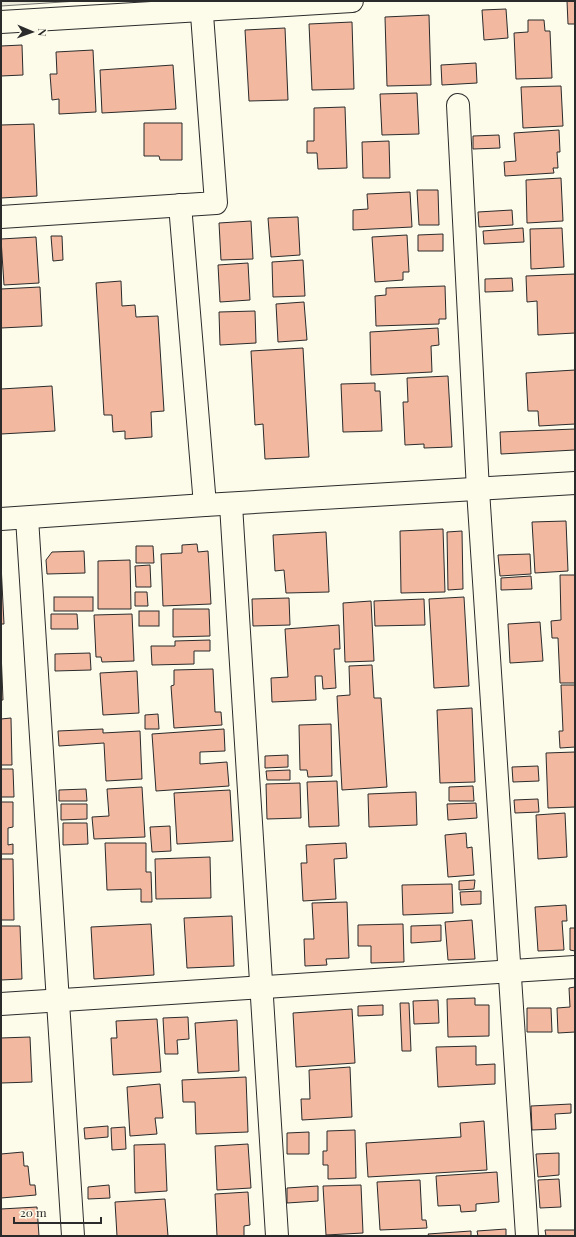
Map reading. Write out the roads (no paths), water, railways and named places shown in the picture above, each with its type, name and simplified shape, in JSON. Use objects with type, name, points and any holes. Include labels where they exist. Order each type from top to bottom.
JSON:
[{"type":"street","points":[[1,22],[201,5],[352,1]]},
{"type":"street","points":[[1,217],[216,203],[201,5]]},
{"type":"street","points":[[458,105],[478,490],[527,1236]]},
{"type":"street","points":[[180,205],[205,506]]},
{"type":"street","points":[[1,519],[575,484]]},
{"type":"street","points":[[231,505],[277,1236]]},
{"type":"street","points":[[28,518],[73,1236]]},
{"type":"street","points":[[1,1004],[575,967]]}]
